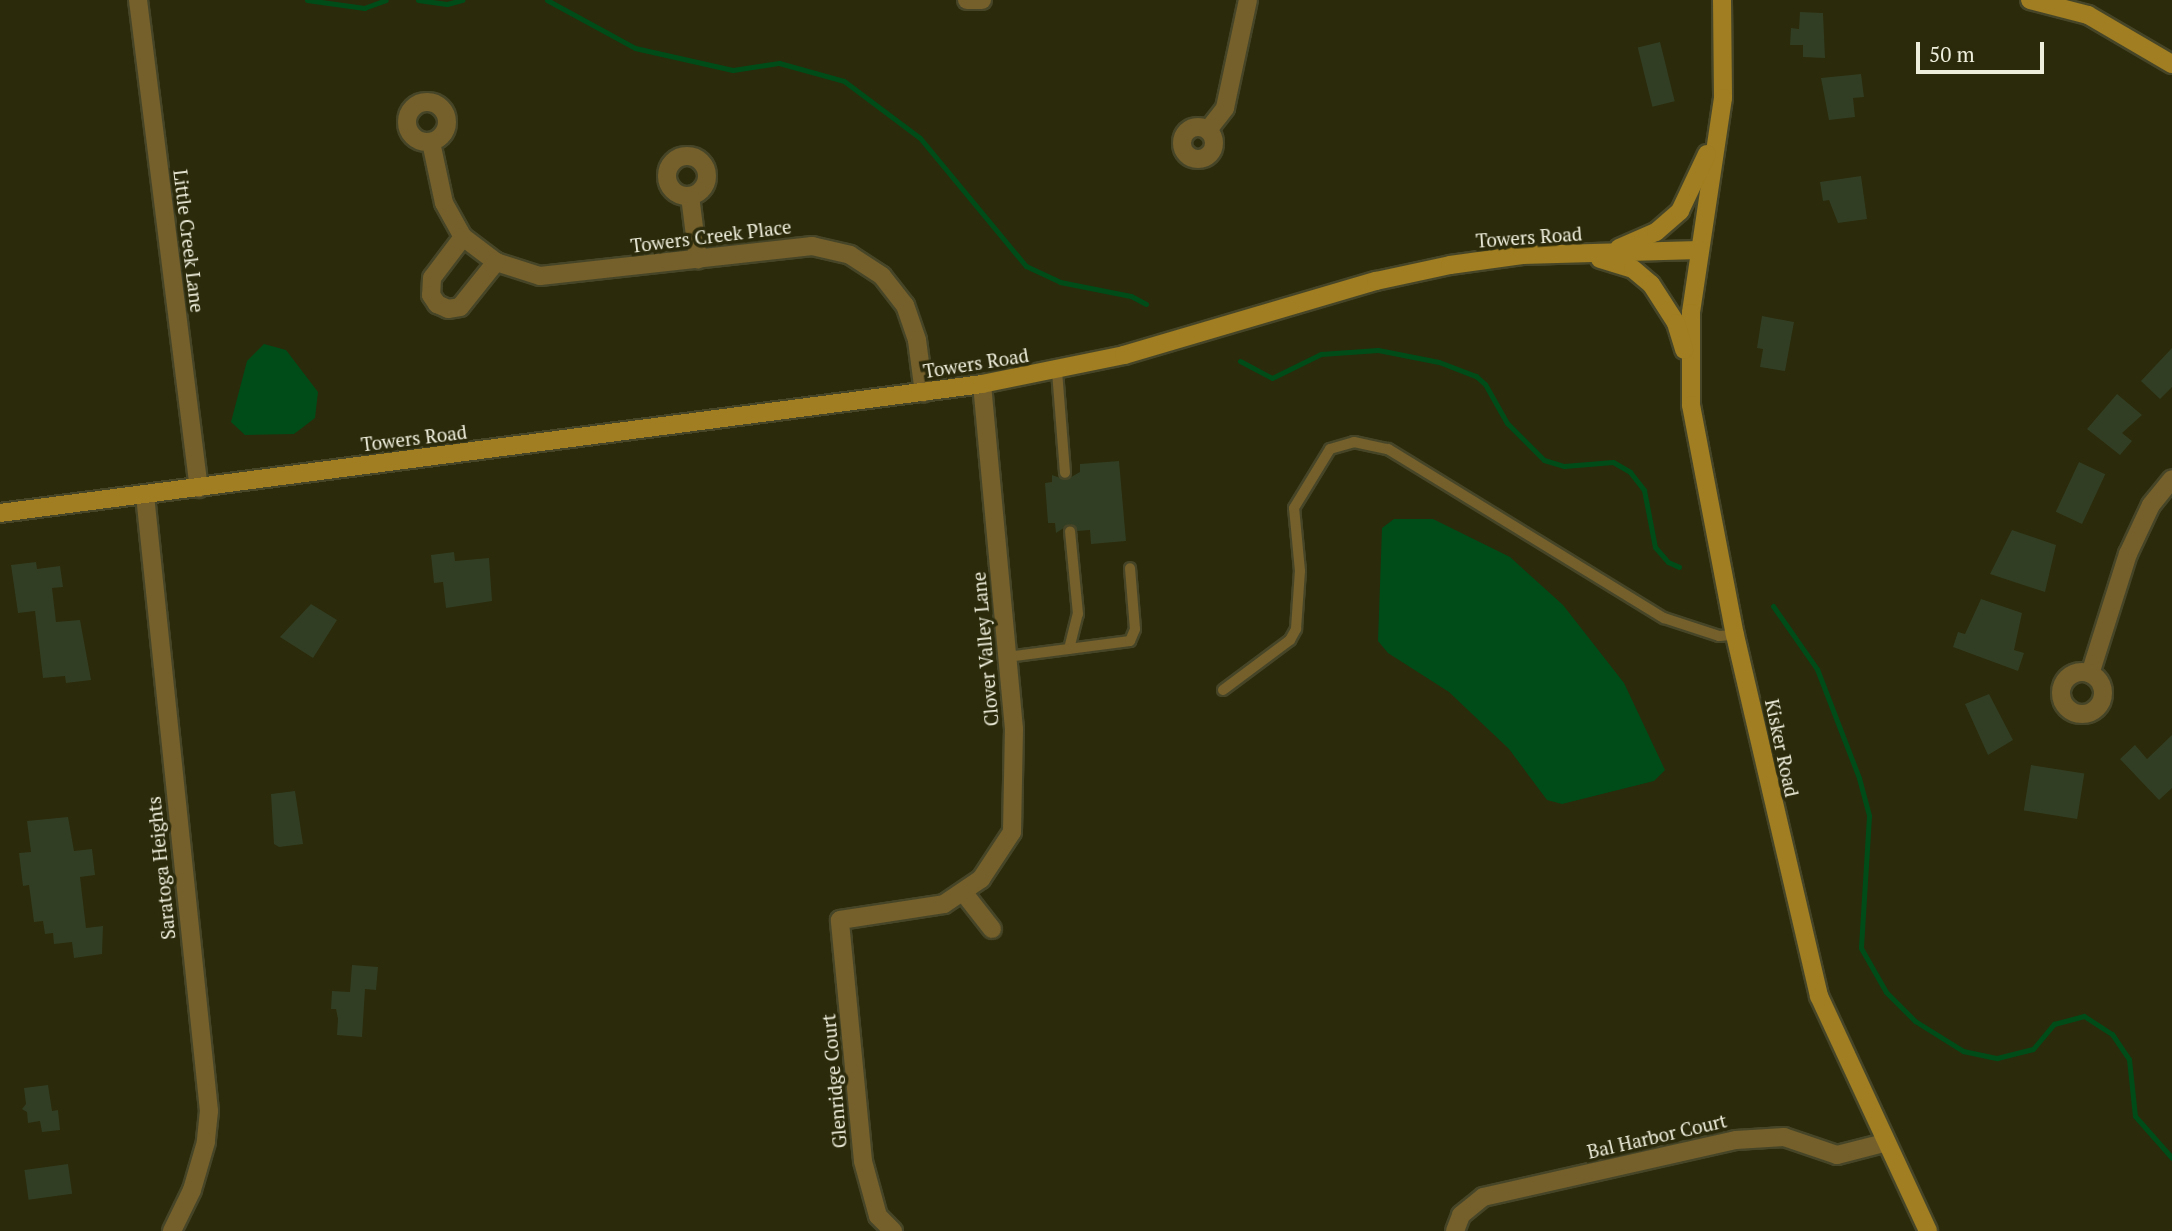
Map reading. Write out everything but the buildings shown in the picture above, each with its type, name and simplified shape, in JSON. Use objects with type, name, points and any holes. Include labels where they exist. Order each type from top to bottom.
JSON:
[{"type":"main road","points":[[1699,250],[1721,121],[1722,0]]},
{"type":"main road","points":[[2030,0],[2088,15],[2157,52],[2172,64]]},
{"type":"main road","points":[[1603,253],[1657,232],[1680,211],[1721,121]]},
{"type":"main road","name":"Towers Road","points":[[0,513],[924,393],[1057,372],[1376,281],[1474,261],[1565,254],[1699,250]]},
{"type":"main road","name":"Kisker Road","points":[[1699,250],[1688,372],[1735,635],[1819,996],[1884,1143],[1928,1231]]},
{"type":"main road","points":[[1565,254],[1620,264],[1643,276],[1676,323],[1688,372]]},
{"type":"street","name":"Little Creek Lane","points":[[138,0],[199,488]]},
{"type":"street","points":[[967,0],[982,0]]},
{"type":"street","points":[[1208,130],[1225,108],[1248,0]]},
{"type":"street","name":"Towers Creek Place","points":[[431,142],[444,203],[463,237],[496,262],[540,276],[812,246],[850,255],[882,276],[905,305],[917,340],[924,393]]},
{"type":"street","points":[[690,196],[698,258]]},
{"type":"street","points":[[463,237],[432,278],[431,295],[437,304],[447,309],[460,307],[496,262]]},
{"type":"street","name":"Clover Valley Lane","points":[[840,920],[927,909],[963,892],[989,869],[1012,832],[1014,729],[982,384]]},
{"type":"street","points":[[2091,671],[2128,554],[2151,505],[2172,479]]},
{"type":"street","name":"Saratoga Heights","points":[[145,495],[208,1111],[206,1142],[192,1190],[172,1231]]},
{"type":"street","points":[[963,892],[992,929]]},
{"type":"street","name":"Glenridge Court","points":[[840,920],[863,1161],[878,1216],[893,1231]]},
{"type":"street","name":"Bal Harbor Court","points":[[1455,1231],[1461,1215],[1483,1197],[1736,1139],[1784,1137],[1838,1155],[1884,1143]]},
{"type":"lane","points":[[1057,372],[1065,473]]},
{"type":"lane","points":[[1223,690],[1290,640],[1296,629],[1300,571],[1294,508],[1330,449],[1354,443],[1388,449],[1664,618],[1719,636],[1735,635]]},
{"type":"lane","points":[[1069,649],[1078,614],[1070,531]]},
{"type":"lane","points":[[1007,657],[1130,641],[1135,629],[1130,568]]},
{"type":"shaded area","points":[[264,344],[286,350],[318,392],[315,418],[294,434],[245,435],[231,422],[247,361]]},
{"type":"shaded area","points":[[1394,519],[1433,519],[1510,557],[1563,605],[1624,683],[1665,770],[1654,781],[1562,804],[1547,800],[1509,749],[1449,692],[1388,653],[1378,641],[1382,528]]},
{"type":"waterway","points":[[307,0],[364,8],[386,0]]},
{"type":"waterway","points":[[418,0],[447,4],[462,0]]},
{"type":"waterway","points":[[547,0],[635,48],[733,70],[779,63],[844,81],[920,138],[1026,266],[1060,282],[1131,296],[1146,304]]},
{"type":"waterway","points":[[1240,361],[1272,378],[1321,354],[1378,350],[1439,362],[1476,376],[1485,384],[1507,423],[1544,460],[1564,466],[1613,462],[1630,472],[1644,490],[1655,547],[1668,562],[1679,567]]},
{"type":"waterway","points":[[1773,606],[1817,669],[1859,778],[1869,816],[1861,948],[1886,992],[1915,1021],[1963,1051],[1997,1058],[2033,1049],[2054,1024],[2084,1016],[2112,1034],[2129,1059],[2135,1116],[2172,1158]]}]
